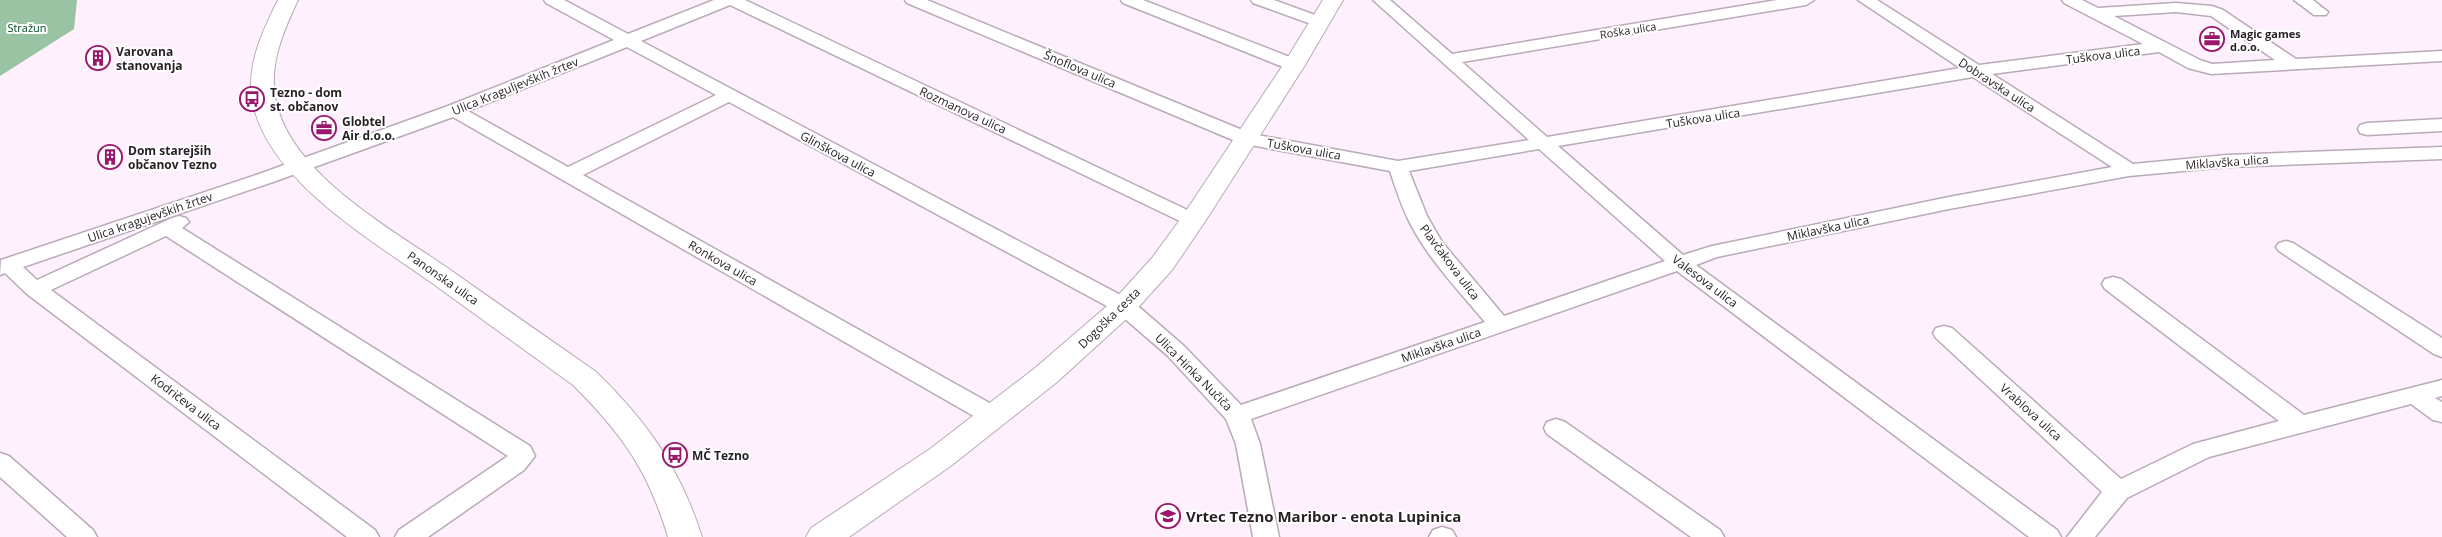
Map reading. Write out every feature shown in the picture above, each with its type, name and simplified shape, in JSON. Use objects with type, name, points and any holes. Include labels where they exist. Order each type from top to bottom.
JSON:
[{"type":"street","name":"Panonska ulica","points":[[288,0],[270,33],[262,64],[262,91],[273,130],[299,167],[332,199],[584,378],[615,407],[638,436],[660,469],[677,506],[685,537]]},
{"type":"street","name":"Glinškova ulica","points":[[552,0],[728,96],[1124,306]]},
{"type":"street","name":"Ulica Kraguljevških žrtev","points":[[299,167],[454,110],[728,0]]},
{"type":"street","name":"Rozmanova ulica","points":[[732,0],[1193,220]]},
{"type":"street","name":"Šnoflova ulica","points":[[913,0],[1247,139]]},
{"type":"street","points":[[1129,0],[1294,65]]},
{"type":"street","points":[[1259,0],[1320,22]]},
{"type":"street","name":"Dogoška cesta","points":[[823,537],[940,456],[993,416],[1046,375],[1124,306],[1162,264],[1193,220],[1247,139],[1333,0]]},
{"type":"street","name":"Valesova ulica","points":[[1381,0],[1450,59],[1542,144],[1679,262],[2048,537]]},
{"type":"street","name":"Roška ulica","points":[[1450,59],[1806,0]]},
{"type":"street","name":"Dobravska ulica","points":[[1866,0],[2129,170]]},
{"type":"street","points":[[2070,0],[2161,48],[2194,64],[2211,69],[2442,56]]},
{"type":"street","points":[[2302,0],[2320,12]]},
{"type":"street","points":[[2095,13],[2188,8],[2208,10],[2217,13],[2294,65]]},
{"type":"street","name":"Tuškova ulica","points":[[1247,139],[1398,167],[1975,71],[2161,48]]},
{"type":"street","points":[[567,175],[728,96]]},
{"type":"street","name":"Ronkova ulica","points":[[454,110],[993,416]]},
{"type":"street","points":[[2367,128],[2442,125]]},
{"type":"street","name":"Miklavška ulica","points":[[1237,415],[1712,252],[1949,202],[2129,170],[2227,161],[2442,153]]},
{"type":"street","name":"Ulica kragujevških žrtev","points":[[4,266],[299,167]]},
{"type":"street","name":"Plavčakova ulica","points":[[1398,167],[1411,206],[1426,232],[1456,274],[1500,325]]},
{"type":"street","points":[[35,289],[205,210],[206,198]]},
{"type":"street","points":[[167,228],[521,452],[522,456],[515,464],[408,537]]},
{"type":"street","points":[[2286,247],[2442,349]]},
{"type":"street","name":"Kodričeva ulica","points":[[4,266],[366,537]]},
{"type":"street","points":[[2113,284],[2301,425]]},
{"type":"street","name":"Ulica Hinka Nučiča","points":[[1124,306],[1176,352],[1237,415],[1248,444],[1266,537]]},
{"type":"street","name":"Vrablova ulica","points":[[1944,333],[2118,491]]},
{"type":"street","points":[[2080,537],[2118,491],[2202,450],[2442,388]]},
{"type":"street","points":[[2414,395],[2442,414]]},
{"type":"street","points":[[1556,428],[1710,537]]},
{"type":"street","points":[[0,462],[84,537]]},
{"type":"green space","name":"Stražun","points":[[0,0],[77,0],[74,29],[0,76]]},
{"type":"place","name":"Magic games d.o.o.","points":[[2212,39]]},
{"type":"place","name":"Varovana stanovanja","points":[[98,58]]},
{"type":"place","name":"Tezno - dom st. občanov","points":[[252,99]]},
{"type":"place","name":"Globtel Air d.o.o.","points":[[324,128]]},
{"type":"place","name":"Dom starejših občanov Tezno","points":[[110,157]]},
{"type":"place","name":"MČ Tezno","points":[[675,455]]},
{"type":"place","name":"Vrtec Tezno Maribor - enota Lupinica","points":[[1168,516]]}]
